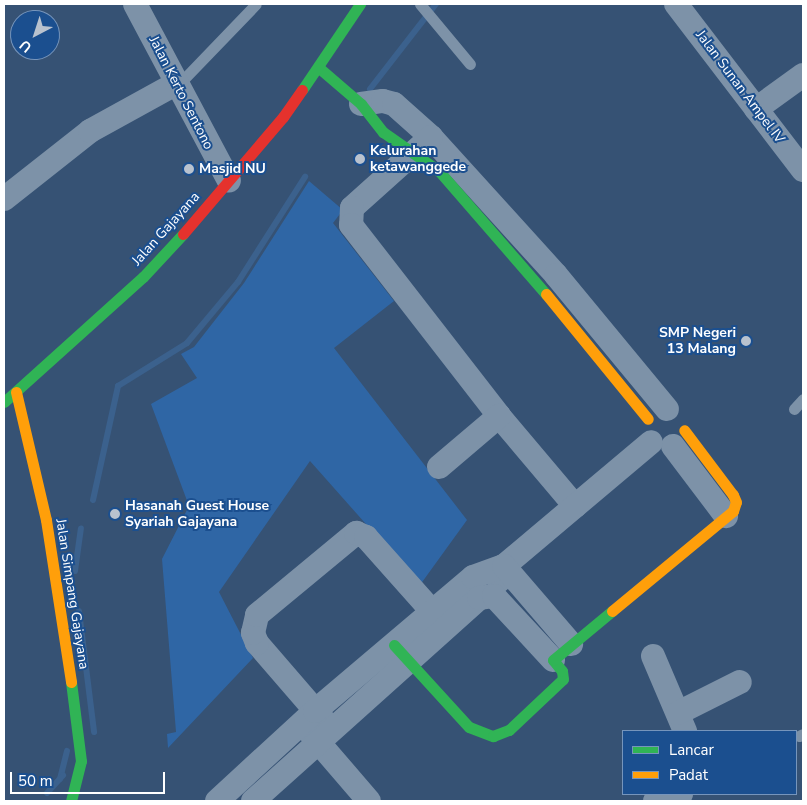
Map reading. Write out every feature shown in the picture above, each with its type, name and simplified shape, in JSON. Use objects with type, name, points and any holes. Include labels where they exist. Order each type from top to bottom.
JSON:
[{"type":"main road","name":"Jalan Gajayana","points":[[4,402],[142,277],[229,181],[283,116],[360,4]]},
{"type":"main road","points":[[318,67],[361,104],[383,132],[439,171],[548,282]]},
{"type":"main road","name":"Jalan Simpang Gajayana","points":[[16,392],[46,520],[66,644],[81,762],[78,783],[71,801]]},
{"type":"main road","points":[[394,645],[469,727],[481,734],[493,736],[509,730],[558,686],[563,678],[562,671],[553,660],[726,516]]},
{"type":"street","name":"Jalan Kerto Sentono","points":[[135,4],[229,181]]},
{"type":"street","name":"Jalan Sunan Ampel IV","points":[[676,4],[803,170]]},
{"type":"street","points":[[756,110],[803,75]]},
{"type":"street","points":[[4,200],[90,131],[177,84]]},
{"type":"street","points":[[361,104],[383,101],[394,104],[432,137],[657,414]]},
{"type":"street","points":[[432,137],[352,208],[351,225],[499,416],[575,506]]},
{"type":"street","points":[[217,801],[316,726],[410,662],[432,611],[473,577],[504,566],[575,506],[669,439],[676,413],[657,414]]},
{"type":"street","points":[[657,414],[645,431],[669,439],[726,516]]},
{"type":"street","points":[[439,468],[499,416]]},
{"type":"street","points":[[369,801],[257,643],[254,623],[265,608],[356,533],[366,537],[432,611]]},
{"type":"street","points":[[494,596],[504,566]]},
{"type":"street","points":[[504,566],[571,644]]},
{"type":"street","points":[[252,801],[316,726],[394,645],[420,637],[479,598],[494,596]]},
{"type":"street","points":[[494,596],[553,660]]},
{"type":"street","points":[[653,656],[681,722],[740,682]]},
{"type":"street","points":[[655,801],[677,795]]},
{"type":"lane","points":[[177,84],[256,4]]},
{"type":"lane","points":[[425,11],[470,64]]},
{"type":"lane","points":[[794,409],[803,400]]},
{"type":"shaded area","points":[[309,181],[343,210],[333,223],[394,301],[334,348],[467,520],[420,585],[310,461],[219,592],[253,658],[168,748],[167,734],[176,732],[162,559],[189,506],[151,404],[197,378],[181,354],[194,347],[244,283]]},
{"type":"waterway","points":[[370,89],[436,4]]},
{"type":"waterway","points":[[93,500],[118,386],[187,343],[238,282],[305,177]]},
{"type":"waterway","points":[[75,571],[81,528]]},
{"type":"waterway","points":[[79,611],[94,732]]},
{"type":"waterway","points":[[60,779],[67,751]]},
{"type":"waterway","points":[[47,793],[63,775]]},
{"type":"traffic: fast","points":[[302,90],[360,4]]},
{"type":"traffic: fast","points":[[318,67],[361,104],[383,132],[439,171],[546,294]]},
{"type":"traffic: fast","points":[[4,402],[143,277],[183,234]]},
{"type":"traffic: fast","points":[[394,645],[469,727],[493,736],[509,730],[563,679],[562,671],[553,660],[612,611]]},
{"type":"traffic: fast","points":[[71,682],[81,761],[71,801]]},
{"type":"traffic: slow","points":[[546,294],[648,419]]},
{"type":"traffic: slow","points":[[16,392],[46,520],[71,682]]},
{"type":"traffic: slow","points":[[612,611],[733,511],[736,502],[733,495],[684,430]]},
{"type":"traffic: jam","points":[[183,234],[283,117],[302,90]]},
{"type":"place","name":"Kelurahan ketawanggede","points":[[360,159]]},
{"type":"place","name":"Masjid NU","points":[[189,169]]},
{"type":"place","name":"SMP Negeri 13 Malang","points":[[746,341]]},
{"type":"place","name":"Hasanah Guest House Syariah Gajayana","points":[[115,514]]}]
